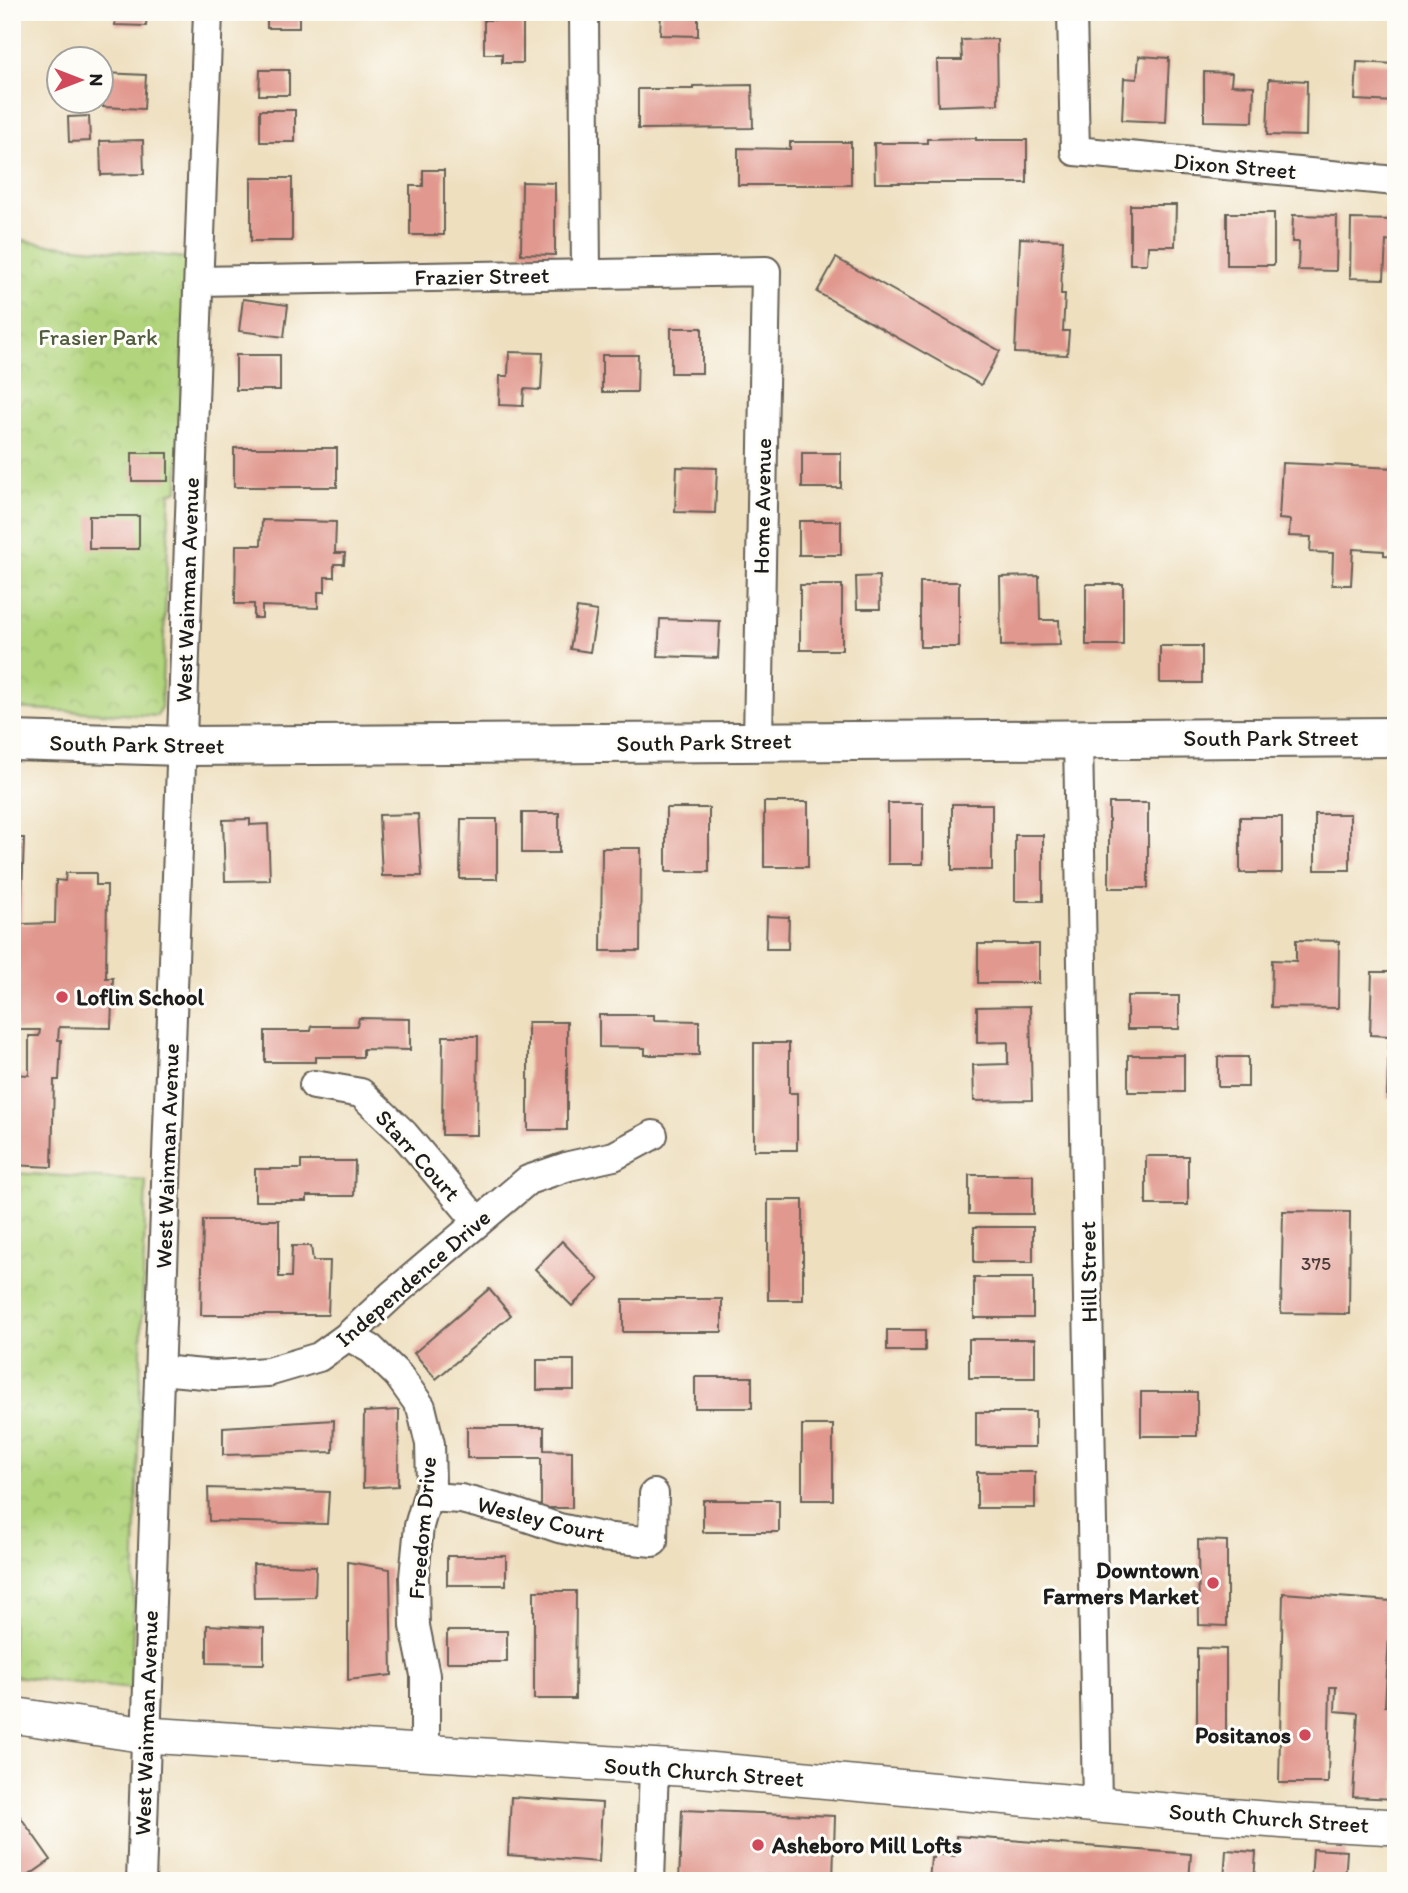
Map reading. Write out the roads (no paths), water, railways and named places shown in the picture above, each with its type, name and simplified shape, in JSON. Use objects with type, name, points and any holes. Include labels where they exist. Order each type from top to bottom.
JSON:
[{"type":"main road","name":"South Park Street","points":[[12,741],[182,746],[1396,737]]},
{"type":"street","name":"West Wainman Avenue","points":[[141,1881],[208,12]]},
{"type":"street","points":[[584,12],[586,274]]},
{"type":"street","name":"Dixon Street","points":[[1072,12],[1075,151],[1396,181]]},
{"type":"street","name":"Frazier Street","points":[[199,281],[766,271]]},
{"type":"street","name":"Home Avenue","points":[[758,741],[766,271]]},
{"type":"street","name":"Hill Street","points":[[1078,739],[1097,1804]]},
{"type":"street","name":"Starr Court","points":[[314,1085],[361,1093],[404,1134],[478,1222]]},
{"type":"street","name":"Independence Drive","points":[[159,1370],[215,1375],[268,1371],[319,1357],[348,1336],[391,1295],[528,1180],[569,1166],[614,1156],[653,1135]]},
{"type":"street","name":"Freedom Drive","points":[[348,1336],[371,1349],[398,1375],[421,1407],[430,1444],[431,1484],[419,1526],[414,1577],[415,1626],[425,1675],[425,1752]]},
{"type":"street","name":"Wesley Court","points":[[428,1497],[461,1499],[559,1528],[602,1537],[653,1542],[654,1494]]},
{"type":"street","name":"South Church Street","points":[[12,1715],[146,1735],[654,1767],[1301,1822],[1396,1827]]},
{"type":"street","points":[[650,1881],[654,1767]]},
{"type":"place","name":"Loflin School","points":[[62,997]]},
{"type":"place","name":"Downtown Farmers Market","points":[[1213,1583]]},
{"type":"place","name":"Positanos","points":[[1305,1735]]},
{"type":"place","name":"Asheboro Mill Lofts","points":[[758,1845]]},
{"type":"park label","name":"Frasier Park","points":[[98,337]]}]
